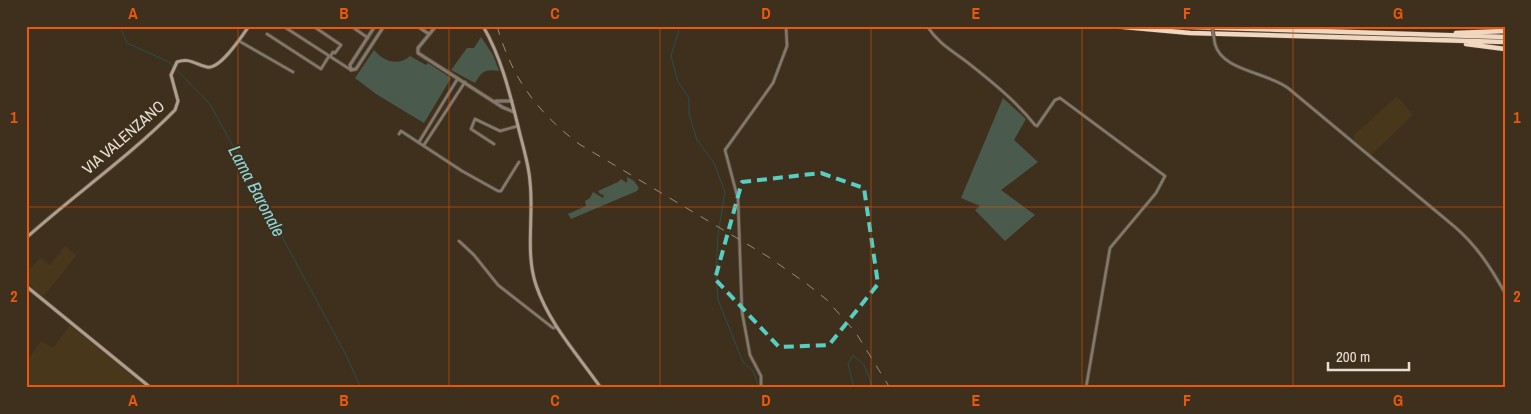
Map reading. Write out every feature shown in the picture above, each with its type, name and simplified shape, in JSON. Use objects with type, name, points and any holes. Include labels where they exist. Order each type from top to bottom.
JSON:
[{"type":"highway","points":[[1113,26],[1190,33],[1505,42]]},
{"type":"highway","points":[[1162,26],[1505,37]]},
{"type":"highway","points":[[1400,34],[1505,32]]},
{"type":"highway","points":[[1432,40],[1505,49]]},
{"type":"main road","name":"VIA VALENZANO","points":[[26,238],[129,152],[175,110],[178,102],[171,75],[173,67],[182,60],[191,60],[207,67],[214,66],[249,26]]},
{"type":"main road","points":[[483,26],[500,60],[510,92],[530,182],[530,248],[539,294],[556,327],[601,388]]},
{"type":"main road","points":[[26,286],[151,388]]},
{"type":"street","points":[[283,26],[351,70]]},
{"type":"street","points":[[267,34],[321,69],[333,52],[336,53],[341,45],[313,26]]},
{"type":"street","points":[[351,26],[368,38]]},
{"type":"street","points":[[351,70],[350,65],[375,26]]},
{"type":"street","points":[[351,70],[356,69],[384,26]]},
{"type":"street","points":[[417,26],[429,34]]},
{"type":"street","points":[[436,26],[417,51],[420,55],[502,107],[515,112]]},
{"type":"street","points":[[760,388],[761,376],[750,355],[742,312],[738,199],[725,150],[772,83],[787,46],[786,26]]},
{"type":"street","points":[[927,26],[937,40],[1016,104],[1035,125],[1037,126],[1055,100],[1060,98],[1165,176],[1156,192],[1110,248],[1086,388]]},
{"type":"street","points":[[1212,26],[1217,52],[1225,61],[1265,76],[1288,88],[1470,240],[1489,265],[1505,293]]},
{"type":"street","points":[[238,40],[293,72]]},
{"type":"street","points":[[419,142],[458,78]]},
{"type":"street","points":[[424,146],[465,82]]},
{"type":"street","points":[[503,102],[510,92]]},
{"type":"street","points":[[494,101],[512,102]]},
{"type":"street","points":[[502,107],[512,102]]},
{"type":"street","points":[[494,144],[471,129],[475,118],[500,131],[518,126]]},
{"type":"street","points":[[399,134],[401,131],[462,172],[498,191],[501,191],[518,162]]},
{"type":"street","points":[[459,241],[474,255],[498,285],[553,328],[556,327]]},
{"type":"highlighted area","points":[[821,173],[864,188],[878,284],[829,345],[779,347],[715,279],[742,182]]},
{"type":"shaded area","points":[[1397,96],[1413,115],[1371,155],[1354,140],[1354,135]]},
{"type":"shaded area","points":[[65,246],[77,255],[43,297],[26,281],[26,273],[40,258],[50,265]]},
{"type":"shaded area","points":[[70,325],[147,388],[26,388],[29,382],[26,380],[26,363],[41,341],[53,348]]},
{"type":"green space","points":[[481,37],[493,55],[499,71],[490,70],[484,72],[475,83],[451,70],[467,48],[474,48]]},
{"type":"green space","points":[[374,50],[386,60],[396,62],[410,56],[426,65],[428,63],[451,78],[424,123],[376,94],[355,78]]},
{"type":"green space","points":[[1003,98],[1026,119],[1014,140],[1038,162],[1001,190],[1035,215],[1005,241],[975,210],[980,206],[961,198]]},
{"type":"green space","points":[[627,177],[634,181],[639,188],[637,191],[571,219],[568,214],[586,206],[585,201],[590,198],[593,192],[603,198],[604,195],[598,191],[621,179],[627,183]]},
{"type":"waterway","name":"Lama Baronale","points":[[120,26],[127,43],[169,62],[210,104],[345,353],[361,388]]},
{"type":"waterway","points":[[680,26],[671,56],[678,82],[689,98],[689,114],[697,140],[714,163],[725,192],[718,234],[716,272],[718,300],[743,362],[753,371],[759,387]]},
{"type":"waterway","points":[[854,388],[848,364],[853,355],[864,365],[872,385],[871,388]]},
{"type":"railway","points":[[497,26],[503,45],[518,77],[538,106],[564,132],[579,144],[767,256],[807,284],[827,300],[856,333],[890,388]]}]
